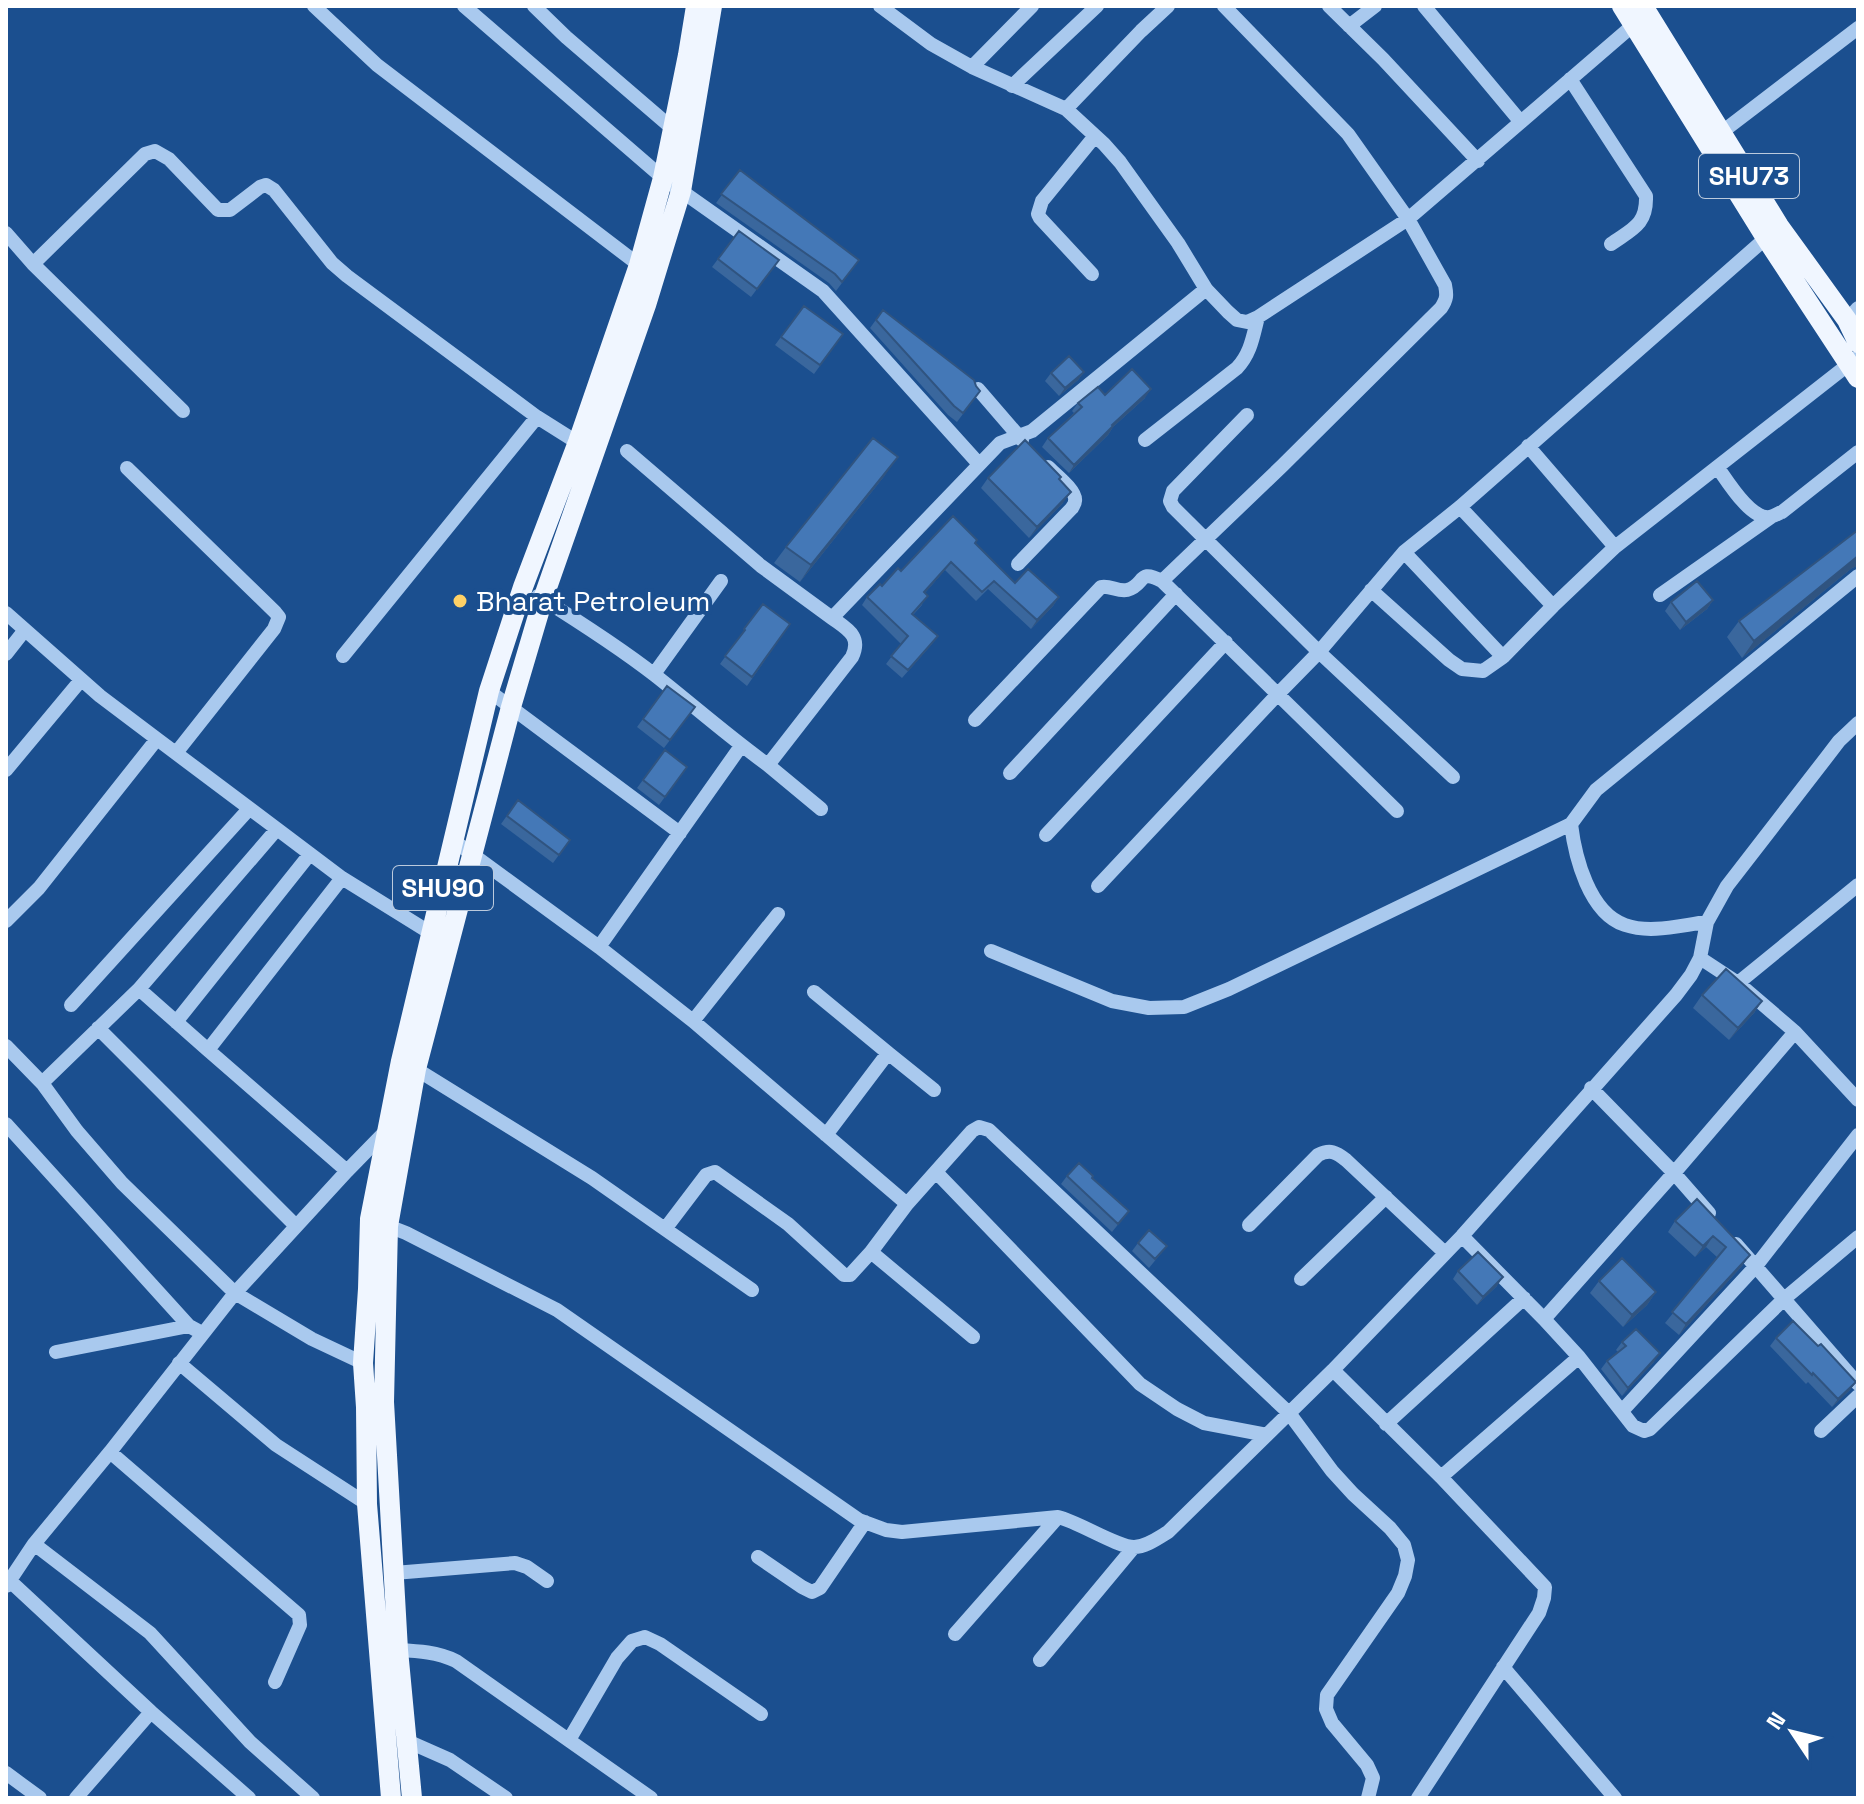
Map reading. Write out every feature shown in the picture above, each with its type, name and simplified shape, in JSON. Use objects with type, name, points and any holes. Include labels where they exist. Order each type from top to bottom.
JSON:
[{"type":"main road","name":"SHU90","points":[[391,1798],[367,1504],[363,1363],[370,1219],[398,1126],[401,1061],[440,940],[454,841],[489,691],[523,587],[587,448],[663,178],[696,6]]},
{"type":"main road","points":[[412,1798],[398,1650],[384,1402],[388,1226],[398,1126],[416,1069],[440,940],[472,854],[511,707],[587,448],[646,305],[681,191],[712,6]]},
{"type":"main road","points":[[1622,6],[1641,15],[1766,238],[1855,366]]},
{"type":"main road","name":"SHU73","points":[[1641,15],[1722,132],[1779,226],[1853,314],[1858,343]]},
{"type":"street","points":[[314,6],[377,65],[639,265]]},
{"type":"street","points":[[464,6],[663,178],[823,291],[979,464]]},
{"type":"street","points":[[534,6],[673,129]]},
{"type":"street","points":[[880,6],[931,44],[972,67],[1066,109],[1120,162],[1206,289],[1237,320],[1247,322],[1408,219],[1478,161],[1641,15]]},
{"type":"street","points":[[972,67],[1032,6]]},
{"type":"street","points":[[1012,86],[1097,6]]},
{"type":"street","points":[[1066,109],[1168,6]]},
{"type":"street","points":[[1162,581],[1390,360],[1446,301],[1447,294],[1408,219],[1348,134],[1224,6]]},
{"type":"street","points":[[1329,6],[1478,161]]},
{"type":"street","points":[[1349,26],[1375,6]]},
{"type":"street","points":[[1424,6],[1520,121]]},
{"type":"street","points":[[1722,132],[1858,28]]},
{"type":"street","points":[[1570,79],[1646,196],[1643,218],[1611,244]]},
{"type":"street","points":[[1092,274],[1038,214],[1042,201],[1095,136]]},
{"type":"street","points":[[33,264],[145,154],[155,151],[169,159],[218,210],[230,210],[266,185],[332,263],[347,276],[537,417],[587,448]]},
{"type":"street","points":[[6,233],[33,264],[183,411]]},
{"type":"street","points":[[1098,886],[1319,652],[1404,552],[1460,507],[1766,238]]},
{"type":"street","points":[[832,618],[1000,443],[1025,435],[1040,425],[1206,289]]},
{"type":"street","points":[[1145,440],[1245,360],[1258,317]]},
{"type":"street","points":[[1371,590],[1449,660],[1462,669],[1483,671],[1503,657],[1615,547],[1855,366]]},
{"type":"street","points":[[978,389],[1028,447]]},
{"type":"street","points":[[1247,415],[1173,491],[1170,496],[1173,507],[1319,652],[1453,777]]},
{"type":"street","points":[[343,656],[537,417]]},
{"type":"street","points":[[1528,446],[1615,547]]},
{"type":"street","points":[[627,451],[761,566],[850,631],[855,639],[857,647],[852,657],[768,765]]},
{"type":"street","points":[[1660,595],[1782,512],[1858,452]]},
{"type":"street","points":[[1018,564],[1075,502],[1073,492],[1040,458]]},
{"type":"street","points":[[127,468],[279,617],[274,629],[176,753]]},
{"type":"street","points":[[1718,468],[1750,510],[1759,516],[1771,517]]},
{"type":"street","points":[[1460,507],[1553,606]]},
{"type":"street","points":[[1404,552],[1503,657]]},
{"type":"street","points":[[975,720],[1101,587],[1127,590],[1149,575],[1162,581],[1176,594],[1397,811]]},
{"type":"street","points":[[991,951],[1112,1001],[1149,1008],[1184,1007],[1229,989],[1571,824],[1596,790],[1858,576]]},
{"type":"street","points":[[654,674],[721,581]]},
{"type":"street","points":[[523,587],[654,674],[821,809]]},
{"type":"street","points":[[1010,773],[1176,594]]},
{"type":"street","points":[[6,613],[81,680],[249,809],[342,878],[440,940]]},
{"type":"street","points":[[6,654],[24,631]]},
{"type":"street","points":[[1046,835],[1226,642]]},
{"type":"street","points":[[6,770],[81,680]]},
{"type":"street","points":[[489,691],[680,833]]},
{"type":"street","points":[[388,1226],[557,1310],[865,1522],[902,1532],[1058,1517],[1121,1544],[1134,1547],[1151,1542],[1168,1532],[1267,1435],[1462,1236],[1676,995],[1700,958],[1707,922],[1727,886],[1832,749],[1858,723]]},
{"type":"street","points":[[6,921],[39,888],[157,739]]},
{"type":"street","points":[[599,947],[741,746]]},
{"type":"street","points":[[71,1005],[249,809]]},
{"type":"street","points":[[1571,824],[1574,848],[1591,893],[1602,910],[1624,925],[1652,929],[1707,922]]},
{"type":"street","points":[[42,1083],[139,989],[277,829]]},
{"type":"street","points":[[454,841],[599,947],[693,1021],[907,1204]]},
{"type":"street","points":[[176,1022],[310,854]]},
{"type":"street","points":[[208,1050],[342,878]]},
{"type":"street","points":[[1738,983],[1858,885]]},
{"type":"street","points":[[693,1021],[778,914]]},
{"type":"street","points":[[1700,958],[1738,983],[1795,1032],[1858,1100]]},
{"type":"street","points":[[139,989],[347,1171]]},
{"type":"street","points":[[814,992],[934,1090]]},
{"type":"street","points":[[98,1028],[296,1226]]},
{"type":"street","points":[[1544,1319],[1795,1032]]},
{"type":"street","points":[[6,1046],[42,1083],[77,1131],[122,1183],[235,1293],[300,1333],[363,1363]]},
{"type":"street","points":[[826,1135],[888,1053]]},
{"type":"street","points":[[416,1069],[592,1178],[752,1290]]},
{"type":"street","points":[[1591,1088],[1674,1173],[1858,1384]]},
{"type":"street","points":[[6,1124],[196,1330]]},
{"type":"street","points":[[249,1798],[8,1584],[34,1544],[179,1363],[196,1330],[235,1293],[347,1171],[398,1126]]},
{"type":"street","points":[[665,1229],[706,1175],[715,1172],[788,1224],[844,1275],[850,1275],[907,1204],[972,1131],[979,1127],[989,1130],[1289,1413],[1332,1471],[1404,1545],[1408,1560],[1398,1593],[1327,1695],[1326,1709],[1332,1723],[1367,1765],[1373,1778],[1368,1798]]},
{"type":"street","points":[[1622,1411],[1756,1266],[1858,1135]]},
{"type":"street","points":[[1249,1225],[1318,1155],[1327,1151],[1336,1152],[1445,1253]]},
{"type":"street","points":[[936,1172],[1140,1384],[1204,1423],[1267,1435]]},
{"type":"street","points":[[1301,1279],[1386,1197]]},
{"type":"street","points":[[1462,1236],[1579,1357],[1633,1426],[1644,1431],[1650,1429],[1784,1299],[1858,1237]]},
{"type":"street","points":[[871,1252],[973,1337]]},
{"type":"street","points":[[1386,1424],[1524,1298]]},
{"type":"street","points":[[56,1352],[196,1330]]},
{"type":"street","points":[[1441,1477],[1579,1357]]},
{"type":"street","points":[[179,1363],[276,1445],[367,1504]]},
{"type":"street","points":[[1333,1370],[1441,1477],[1545,1587],[1539,1613],[1418,1798]]},
{"type":"street","points":[[1821,1431],[1858,1396]]},
{"type":"street","points":[[110,1452],[299,1615],[300,1625],[275,1682]]},
{"type":"street","points":[[955,1634],[1058,1517]]},
{"type":"street","points":[[758,1557],[812,1592],[820,1588],[865,1522]]},
{"type":"street","points":[[34,1544],[150,1633],[250,1742],[313,1798]]},
{"type":"street","points":[[1040,1660],[1134,1547]]},
{"type":"street","points":[[394,1573],[515,1563],[547,1581]]},
{"type":"street","points":[[569,1740],[617,1658],[632,1641],[645,1637],[660,1644],[761,1714]]},
{"type":"street","points":[[398,1650],[445,1655],[456,1661],[651,1798]]},
{"type":"street","points":[[1503,1667],[1615,1798]]},
{"type":"street","points":[[76,1798],[151,1712]]},
{"type":"street","points":[[407,1741],[450,1760],[506,1798]]},
{"type":"street","points":[[6,1773],[40,1798]]},
{"type":"building","points":[[740,170],[859,260],[842,282],[721,194]]},
{"type":"building","points":[[739,231],[779,260],[757,289],[718,259]]},
{"type":"building","points":[[804,306],[843,334],[820,365],[781,337]]},
{"type":"building","points":[[883,310],[974,380],[980,391],[963,413],[876,320]]},
{"type":"building","points":[[1069,356],[1084,372],[1065,388],[1051,373]]},
{"type":"building","points":[[1132,369],[1151,389],[1074,465],[1048,438],[1082,407],[1078,403],[1098,387],[1105,395]]},
{"type":"building","points":[[873,438],[898,457],[811,565],[786,547]]},
{"type":"building","points":[[1025,440],[1061,477],[1059,479],[1071,492],[1037,527],[988,478]]},
{"type":"building","points":[[953,516],[1015,583],[1028,569],[1059,597],[1037,620],[994,581],[982,592],[951,562],[924,592],[928,596],[912,614],[938,636],[908,670],[891,656],[908,636],[867,597],[898,568],[901,571]]},
{"type":"building","points":[[1858,530],[1858,556],[1754,641],[1739,621]]},
{"type":"building","points":[[1697,581],[1713,600],[1686,622],[1671,602]]},
{"type":"building","points":[[763,604],[790,624],[752,677],[725,656]]},
{"type":"building","points":[[667,686],[695,707],[670,740],[643,719]]},
{"type":"building","points":[[665,750],[687,767],[665,797],[643,780]]},
{"type":"building","points":[[518,800],[570,840],[559,855],[507,816]]},
{"type":"building","points":[[1726,969],[1762,1001],[1738,1028],[1702,995]]},
{"type":"building","points":[[1079,1163],[1129,1211],[1118,1224],[1067,1176]]},
{"type":"building","points":[[1697,1199],[1750,1255],[1686,1324],[1672,1312],[1726,1247],[1713,1236],[1703,1246],[1675,1221]]},
{"type":"building","points":[[1149,1230],[1167,1246],[1155,1259],[1138,1243]]},
{"type":"building","points":[[1478,1252],[1503,1277],[1483,1297],[1458,1271]]},
{"type":"building","points":[[1622,1258],[1656,1292],[1632,1315],[1599,1281]]},
{"type":"building","points":[[1793,1321],[1818,1346],[1821,1344],[1856,1382],[1838,1399],[1776,1338]]},
{"type":"building","points":[[1636,1329],[1660,1353],[1628,1388],[1607,1361],[1626,1346],[1622,1342]]},
{"type":"place","name":"Bharat Petroleum","points":[[460,601]]}]
